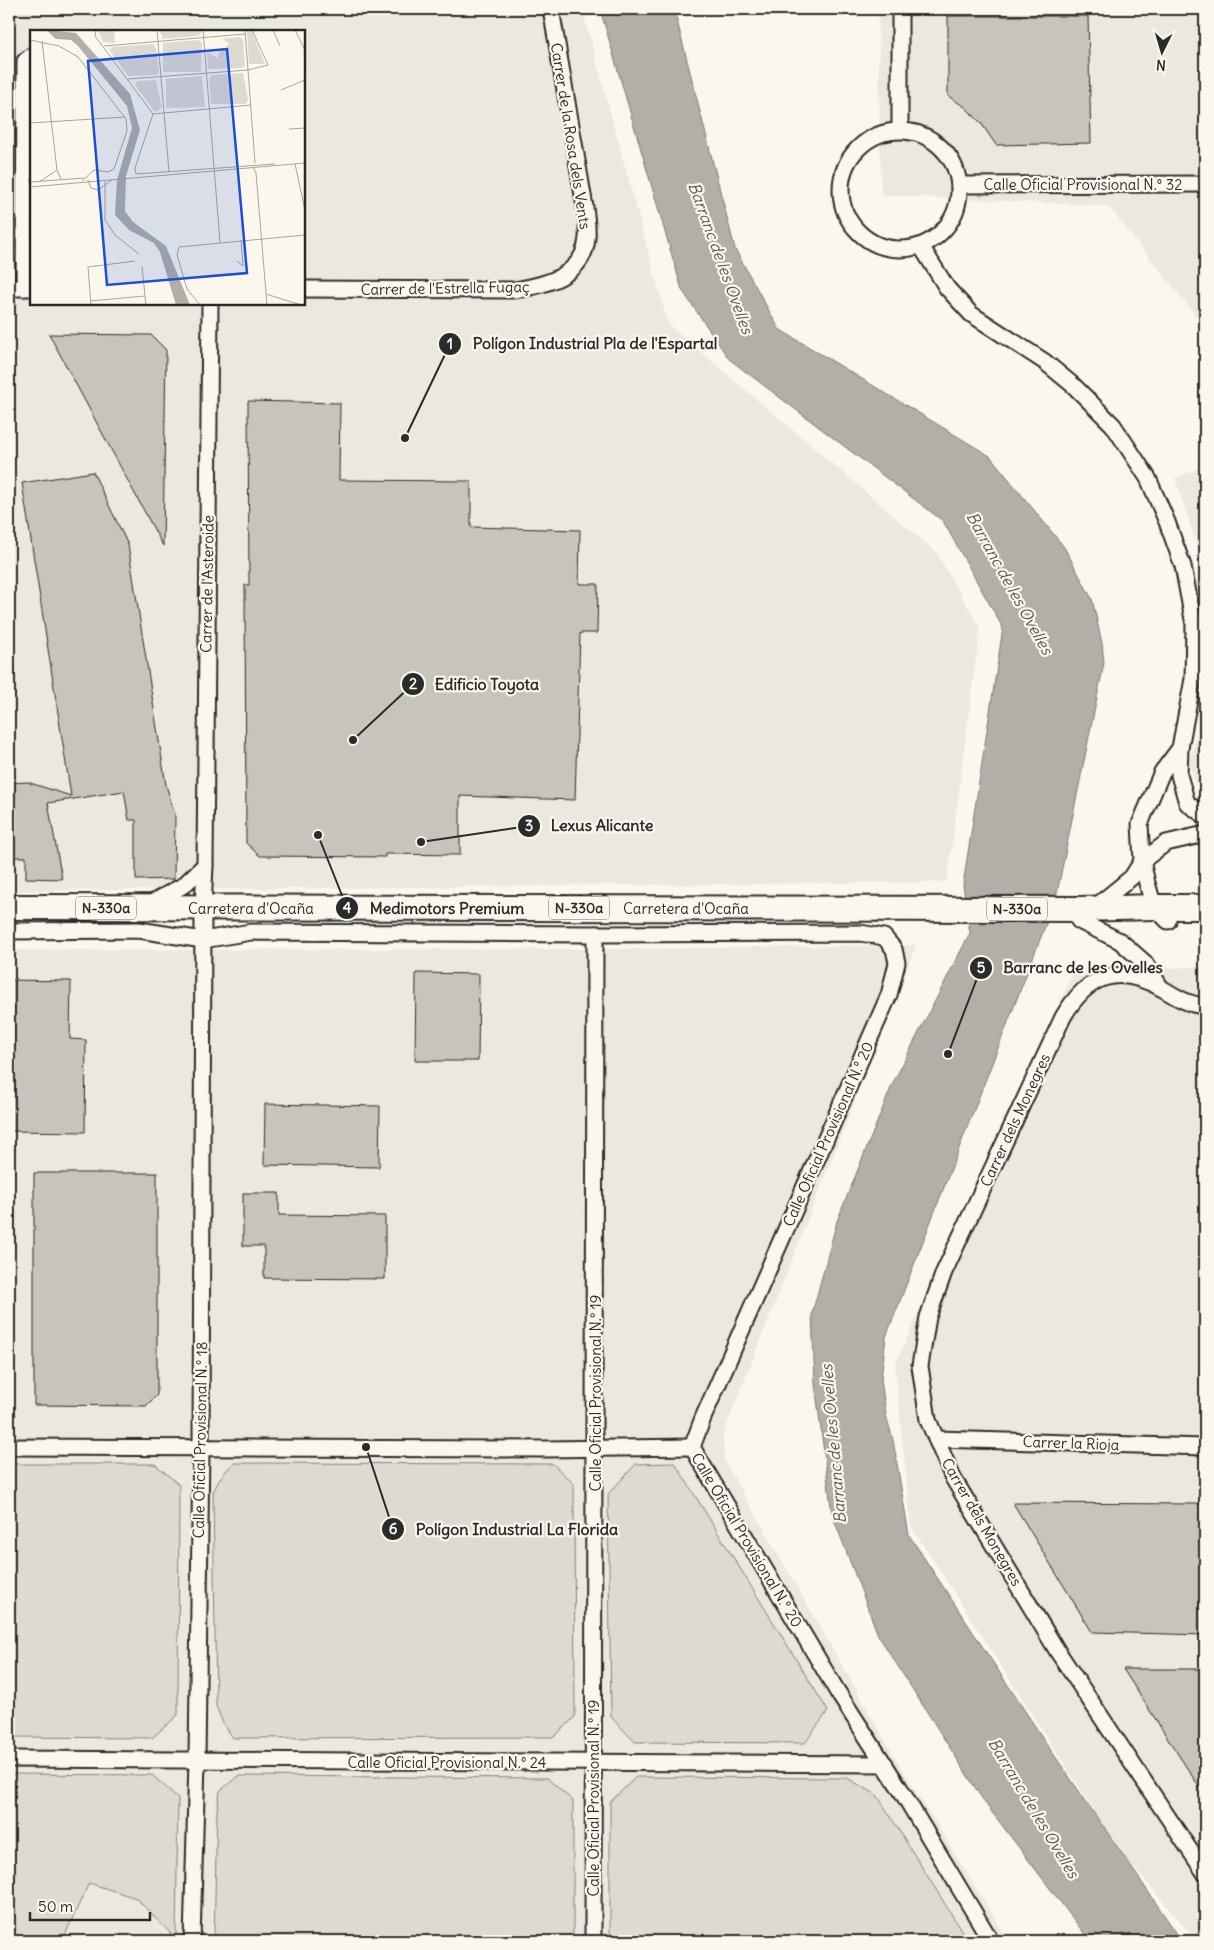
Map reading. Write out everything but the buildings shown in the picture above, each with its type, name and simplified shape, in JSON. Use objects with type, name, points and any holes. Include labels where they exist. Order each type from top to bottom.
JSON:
[{"type":"main road","name":"Carretera d'Ocaña","points":[[9,907],[144,908],[203,921]]},
{"type":"main road","name":"Carretera d'Ocaña","points":[[1161,914],[1205,907]]},
{"type":"main road","name":"Carretera d'Ocaña","points":[[9,917],[203,921],[1084,913],[1161,914],[1205,921]]},
{"type":"street","name":"Carrer de la Rosa dels Vents","points":[[551,9],[585,207],[587,240],[579,263]]},
{"type":"street","points":[[900,9],[900,130]]},
{"type":"street","points":[[9,288],[28,288],[25,61],[30,57]]},
{"type":"street","points":[[900,130],[928,136],[950,156],[960,185],[956,210],[943,232],[921,246],[896,249],[871,242],[852,225],[842,201],[842,176],[853,153],[873,136],[900,130]]},
{"type":"street","name":"Calle Oficial Provisional N.º 32","points":[[960,185],[1205,184]]},
{"type":"street","points":[[921,246],[947,288],[971,314],[1045,362],[1074,386],[1113,425],[1148,478],[1183,566],[1194,625],[1192,679],[1180,748],[1179,775],[1187,803],[1205,816]]},
{"type":"street","name":"Carrer de l'Estrella Fugaç","points":[[305,289],[515,290],[539,286],[565,275],[579,263]]},
{"type":"street","name":"Carrer de l'Asteroide","points":[[203,921],[210,305]]},
{"type":"street","points":[[1161,914],[1142,861],[1140,824],[1162,772],[1180,748]]},
{"type":"street","points":[[1084,913],[1132,877],[1142,861],[1166,843],[1205,834]]},
{"type":"street","points":[[144,908],[184,884],[205,865]]},
{"type":"street","name":"Carretera d'Ocaña","points":[[1084,913],[1146,963],[1161,988]]},
{"type":"street","name":"Carretera d'Ocaña","points":[[9,931],[139,930],[203,921],[251,932],[860,933],[884,937],[894,948]]},
{"type":"street","name":"Calle Oficial Provisional N.º 18","points":[[192,1941],[197,1760],[203,921]]},
{"type":"street","name":"Calle Oficial Provisional N.º 19","points":[[593,1941],[595,934]]},
{"type":"street","name":"Calle Oficial Provisional N.º 20","points":[[894,948],[897,963],[889,995],[703,1418],[692,1447],[837,1691],[885,1764],[991,1941]]},
{"type":"street","name":"Carrer dels Monegres","points":[[1205,1006],[1197,1006],[1175,998],[1161,988],[1127,975],[1108,976],[1090,984],[1073,998],[1062,1017],[944,1272],[928,1317],[920,1366],[928,1420],[953,1478],[1058,1652],[1205,1874]]},
{"type":"street","name":"Carrer la Rioja","points":[[936,1439],[1205,1447]]},
{"type":"street","points":[[9,1447],[594,1449],[692,1447]]},
{"type":"street","name":"Calle Oficial Provisional N.º 24","points":[[9,1758],[885,1764]]},
{"type":"shaded area","points":[[9,9],[582,9],[668,324],[936,552],[980,628],[947,882],[9,891]]},
{"type":"shaded area","points":[[878,9],[1205,9],[1205,327],[1108,206],[881,195]]},
{"type":"shaded area","points":[[1205,466],[1205,617],[1201,558],[1175,478]]},
{"type":"shaded area","points":[[1205,709],[1205,800],[1194,780],[1189,761]]},
{"type":"shaded area","points":[[916,945],[723,1435],[724,1460],[896,1759],[1009,1941],[9,1941],[9,950],[621,949]]},
{"type":"shaded area","points":[[1205,967],[1205,1941],[1197,1941],[1123,1855],[911,1526],[895,1365],[1075,969]]},
{"type":"shaded area","points":[[233,1463],[553,1464],[574,1484],[575,1717],[554,1737],[233,1738],[223,1723],[216,1706],[213,1492],[220,1478]]},
{"type":"shaded area","points":[[675,1463],[828,1711],[805,1743],[635,1742],[611,1717],[608,1494],[636,1464]]},
{"type":"shaded area","points":[[9,1464],[155,1464],[179,1485],[178,1715],[152,1738],[9,1737]]},
{"type":"shaded area","points":[[9,1774],[152,1775],[178,1798],[176,1939],[136,1898],[89,1883],[62,1941],[9,1941]]},
{"type":"shaded area","points":[[238,1776],[547,1778],[573,1801],[573,1941],[214,1941],[217,1809],[220,1791]]},
{"type":"shaded area","points":[[636,1777],[847,1778],[877,1795],[968,1941],[610,1941],[610,1802]]},
{"type":"water","points":[[600,9],[674,9],[735,249],[779,329],[990,456],[1064,547],[1092,599],[1102,643],[1104,663],[1056,898],[886,1337],[881,1379],[909,1535],[1048,1746],[1182,1941],[1090,1941],[985,1803],[878,1635],[832,1514],[815,1384],[812,1314],[837,1221],[893,1083],[970,933],[963,885],[1003,628],[943,521],[729,359],[682,290]]},
{"type":"place","name":"Polígon Industrial Pla de l'Espartal","points":[[405,438]]},
{"type":"place","name":"Edificio Toyota","points":[[353,740]]},
{"type":"place","name":"Medimotors Premium","points":[[318,835]]},
{"type":"place","name":"Lexus Alicante","points":[[421,842]]},
{"type":"place","name":"Barranc de les Ovelles","points":[[948,1054]]},
{"type":"place","name":"Polígon Industrial La Florida","points":[[366,1447]]}]
